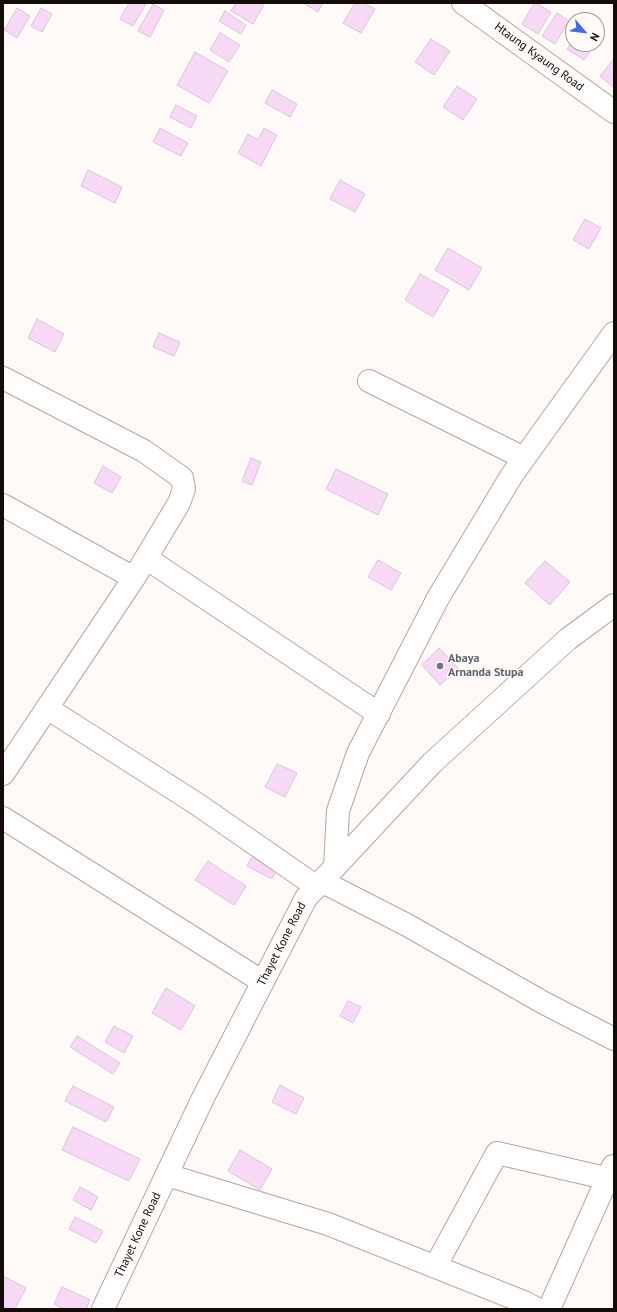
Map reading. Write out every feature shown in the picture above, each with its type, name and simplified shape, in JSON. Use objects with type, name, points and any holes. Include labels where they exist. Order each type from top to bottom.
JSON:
[{"type":"street","name":"Htaung Kyaung Road","points":[[463,3],[614,112]]},
{"type":"street","points":[[324,878],[338,811],[358,753],[438,598],[512,475],[614,333]]},
{"type":"street","points":[[3,378],[144,450],[182,478],[184,489],[179,503],[134,578],[3,774]]},
{"type":"street","points":[[369,382],[524,458]]},
{"type":"street","points":[[3,505],[134,578]]},
{"type":"street","points":[[146,558],[379,714]]},
{"type":"street","name":"Thayet Kone Road","points":[[103,1309],[203,1098],[306,898],[432,763],[568,639],[614,605]]},
{"type":"street","points":[[47,708],[197,804],[544,1003],[614,1039]]},
{"type":"street","points":[[3,818],[263,982]]},
{"type":"street","points":[[435,1267],[497,1153],[612,1174],[549,1309]]},
{"type":"street","points":[[167,1175],[328,1224],[526,1303],[537,1309]]},
{"type":"building","points":[[129,3],[146,4],[133,26],[120,19]]},
{"type":"building","points":[[236,3],[265,3],[253,24],[231,11]]},
{"type":"building","points":[[303,3],[323,3],[318,12]]},
{"type":"building","points":[[355,3],[363,3],[375,9],[361,33],[343,23]]},
{"type":"building","points":[[534,3],[551,12],[538,34],[522,24]]},
{"type":"building","points":[[153,4],[164,10],[150,37],[138,31]]},
{"type":"building","points":[[17,8],[30,16],[17,38],[4,30]]},
{"type":"building","points":[[41,8],[52,14],[42,32],[31,26]]},
{"type":"building","points":[[225,11],[246,25],[241,34],[219,21]]},
{"type":"building","points":[[557,13],[565,18],[565,28],[555,44],[542,36]]},
{"type":"building","points":[[220,33],[240,45],[229,62],[210,50]]},
{"type":"building","points":[[431,39],[450,51],[434,75],[415,62]]},
{"type":"building","points":[[195,52],[228,71],[209,103],[177,85]]},
{"type":"building","points":[[572,52],[590,52],[584,60]]},
{"type":"building","points":[[614,59],[614,88],[600,76]]},
{"type":"building","points":[[457,86],[477,99],[463,120],[443,107]]},
{"type":"building","points":[[272,90],[297,104],[290,117],[265,103]]},
{"type":"building","points":[[176,105],[197,116],[191,128],[170,117]]},
{"type":"building","points":[[160,128],[188,143],[181,156],[153,142]]},
{"type":"building","points":[[264,128],[277,135],[261,166],[238,153],[248,134],[258,140]]},
{"type":"building","points":[[88,170],[122,187],[115,203],[81,186]]},
{"type":"building","points":[[340,180],[365,194],[355,212],[330,199]]},
{"type":"building","points":[[585,219],[601,228],[589,249],[573,240]]},
{"type":"building","points":[[448,248],[482,268],[469,290],[435,270]]},
{"type":"building","points":[[420,274],[449,290],[433,317],[405,300]]},
{"type":"building","points":[[37,319],[64,334],[55,352],[28,338]]},
{"type":"building","points":[[159,333],[180,342],[174,356],[153,347]]},
{"type":"building","points":[[251,458],[261,462],[252,485],[242,481]]},
{"type":"building","points":[[103,466],[121,477],[112,493],[94,483]]},
{"type":"building","points":[[336,469],[388,494],[378,515],[326,489]]},
{"type":"building","points":[[378,560],[401,573],[391,590],[368,577]]},
{"type":"building","points":[[545,561],[570,582],[550,605],[525,583]]},
{"type":"building","name":"Abaya Arnanda Stupa","points":[[439,648],[458,668],[440,685],[422,665]]},
{"type":"building","points":[[277,764],[297,773],[285,797],[265,787]]},
{"type":"building","points":[[255,852],[279,865],[272,879],[247,866]]},
{"type":"building","points":[[208,861],[246,886],[234,905],[195,880]]},
{"type":"building","points":[[166,988],[195,1006],[181,1030],[152,1013]]},
{"type":"building","points":[[348,1001],[361,1007],[353,1023],[340,1016]]},
{"type":"building","points":[[114,1026],[133,1036],[124,1053],[105,1042]]},
{"type":"building","points":[[77,1036],[120,1063],[113,1074],[70,1047]]},
{"type":"building","points":[[280,1085],[304,1098],[296,1114],[272,1102]]},
{"type":"building","points":[[73,1086],[114,1107],[106,1122],[65,1101]]},
{"type":"building","points":[[73,1127],[140,1159],[129,1181],[62,1150]]},
{"type":"building","points":[[240,1150],[272,1169],[260,1190],[228,1171]]},
{"type":"building","points":[[80,1187],[98,1197],[91,1210],[73,1200]]},
{"type":"building","points":[[75,1217],[103,1231],[96,1243],[69,1229]]},
{"type":"building","points":[[3,1276],[26,1288],[15,1309],[8,1309],[3,1306]]},
{"type":"building","points":[[62,1287],[90,1300],[86,1309],[64,1309],[54,1304]]},
{"type":"place","name":"Abaya Arnanda Stupa","points":[[440,666]]}]
